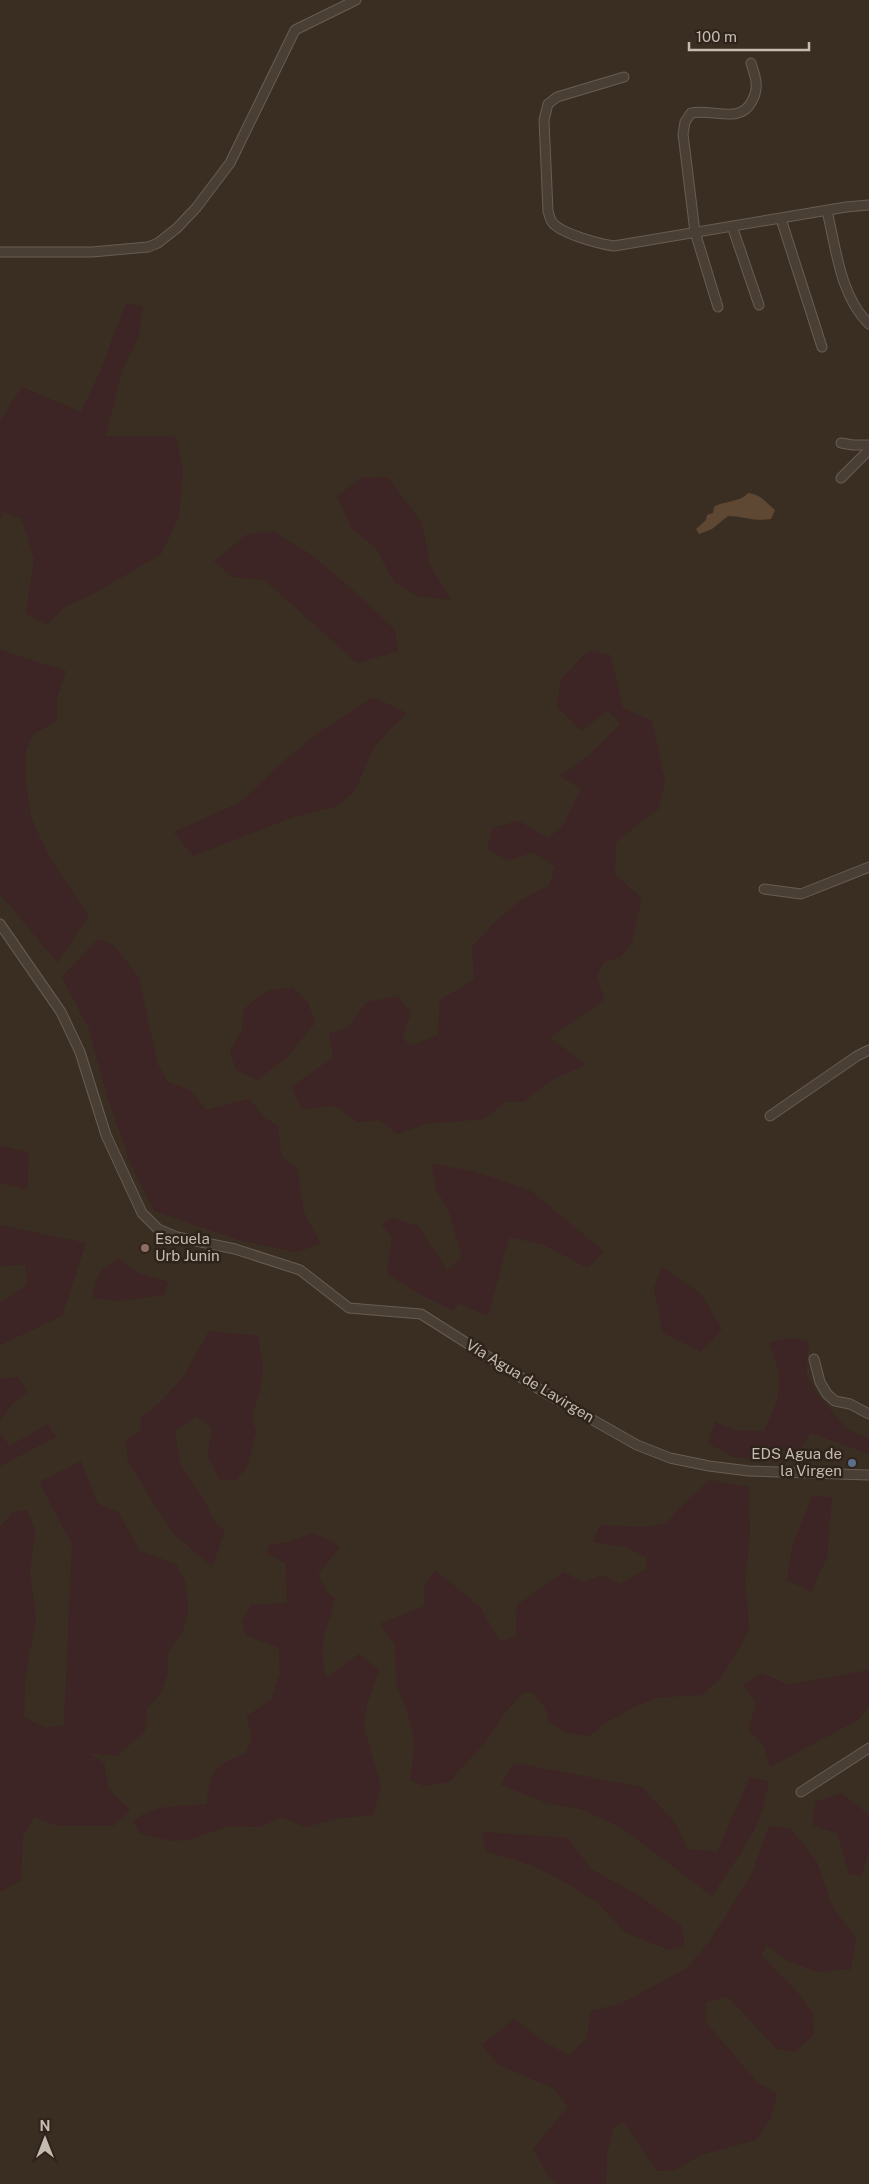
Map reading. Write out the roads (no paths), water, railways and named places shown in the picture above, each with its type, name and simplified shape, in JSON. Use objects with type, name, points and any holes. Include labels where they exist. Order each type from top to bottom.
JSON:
[{"type":"street","points":[[0,252],[92,252],[148,247],[158,243],[177,228],[196,208],[230,163],[295,30],[356,0]]},
{"type":"street","points":[[718,307],[695,232],[683,134],[685,122],[691,113],[701,111],[728,115],[742,113],[748,109],[755,96],[757,83],[751,62]]},
{"type":"street","points":[[624,77],[557,97],[548,104],[544,120],[548,211],[552,222],[560,228],[599,244],[614,246],[869,205]]},
{"type":"street","points":[[827,211],[845,284],[854,306],[869,324]]},
{"type":"street","points":[[781,219],[822,347]]},
{"type":"street","points":[[732,226],[759,305]]},
{"type":"street","points":[[841,443],[869,445]]},
{"type":"street","points":[[841,478],[869,450]]},
{"type":"street","points":[[764,889],[801,894],[869,867]]},
{"type":"street","name":"Vía Agua de Lavirgen","points":[[0,924],[61,1012],[80,1052],[106,1134],[142,1213],[158,1229],[177,1237],[234,1249],[300,1270],[349,1308],[421,1314],[547,1394],[637,1445],[670,1458],[708,1466],[749,1471],[869,1475]]},
{"type":"street","points":[[770,1116],[857,1056],[869,1050]]},
{"type":"street","points":[[814,1360],[820,1382],[834,1401],[850,1404],[869,1414]]},
{"type":"street","points":[[801,1792],[869,1748]]},
{"type":"place","name":"Escuela Urb Junin","points":[[145,1248]]},
{"type":"place","name":"EDS Agua de la Virgen","points":[[852,1463]]}]
